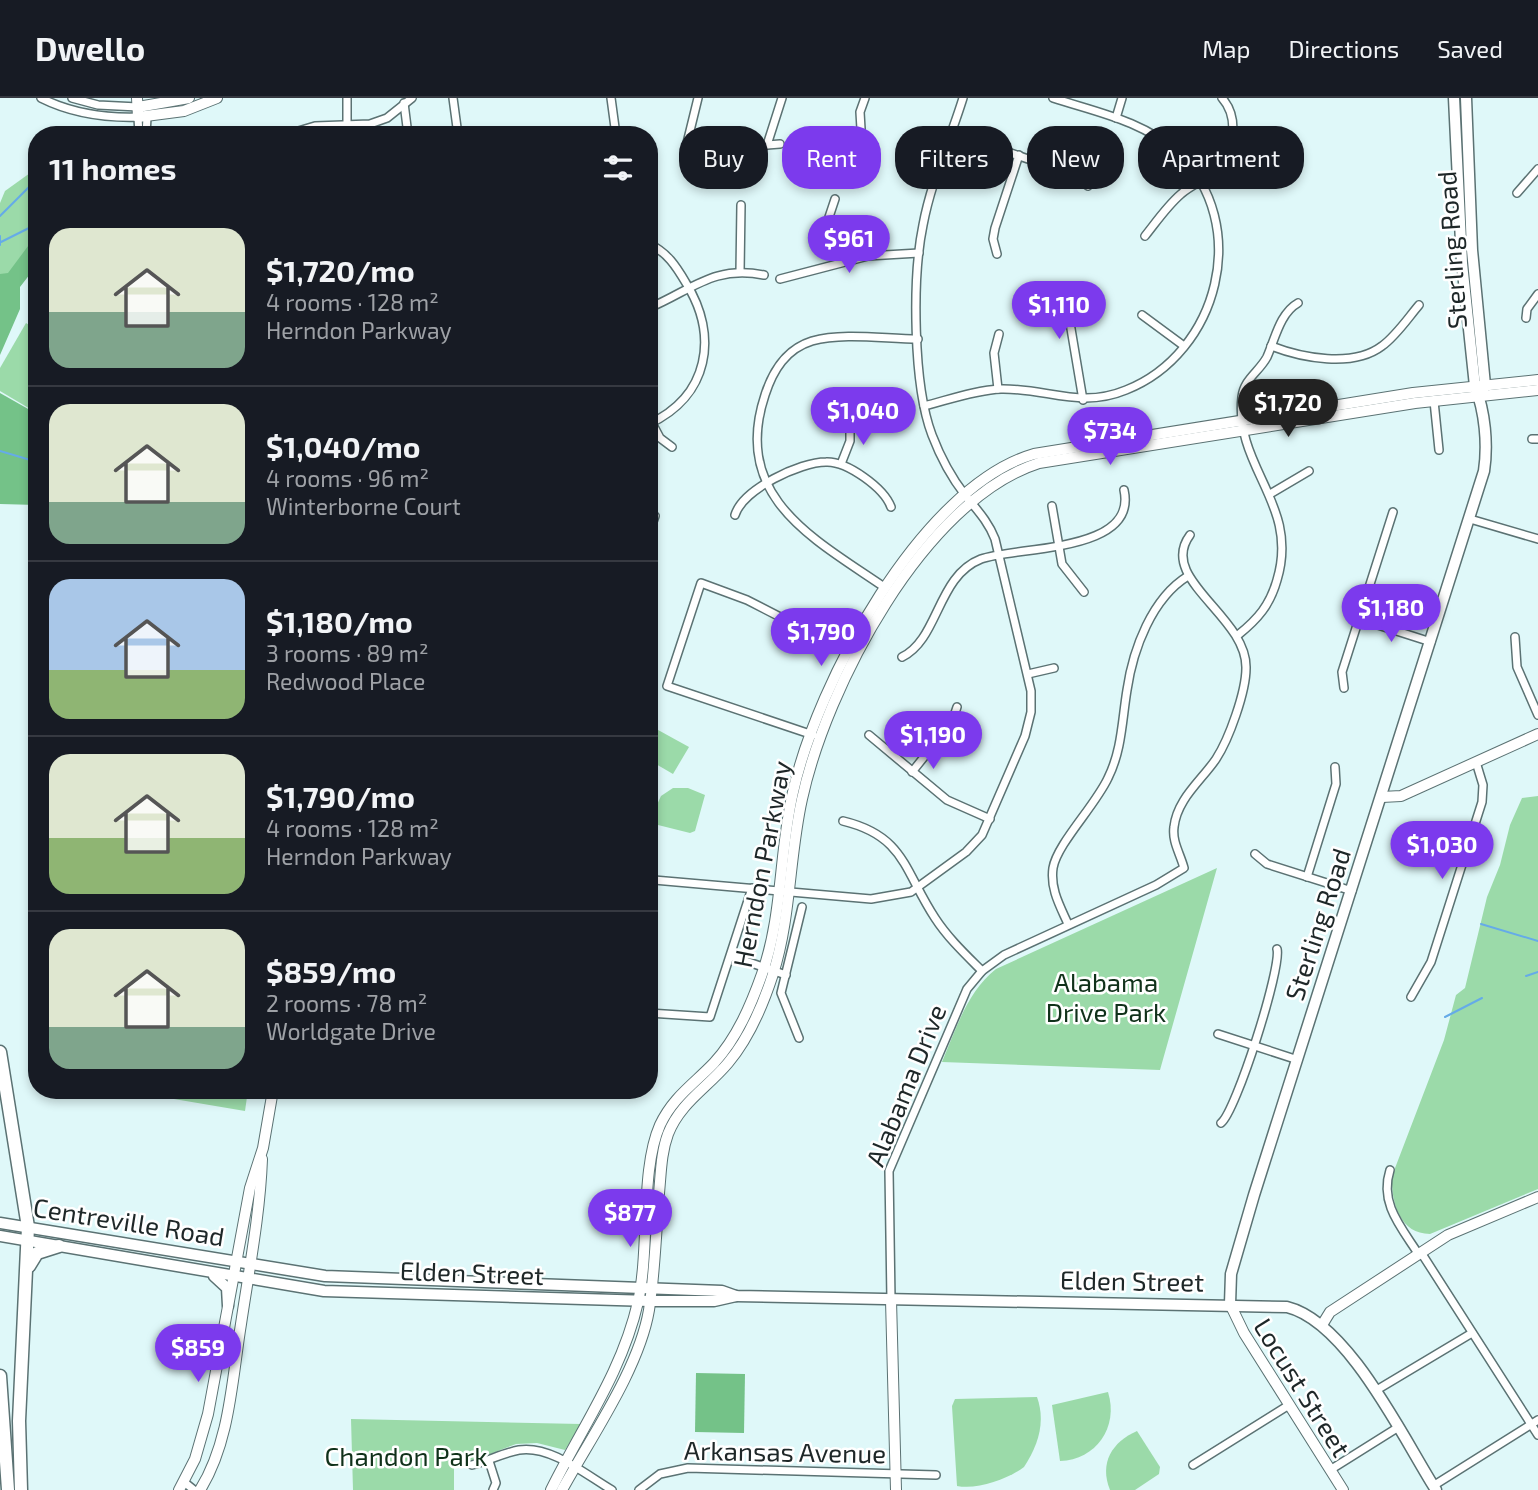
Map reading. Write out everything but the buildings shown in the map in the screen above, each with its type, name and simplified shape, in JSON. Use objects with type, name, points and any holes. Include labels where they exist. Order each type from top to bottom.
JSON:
[{"type":"highway","points":[[0,1052],[28,1227],[19,1421],[21,1490]]},
{"type":"highway","points":[[26,1273],[35,1255],[59,1246]]},
{"type":"highway","points":[[0,1376],[8,1490]]},
{"type":"main road","points":[[142,107],[189,98]]},
{"type":"main road","points":[[142,107],[184,111],[217,98]]},
{"type":"main road","name":"Sterling Road","points":[[1454,98],[1462,263],[1480,389]]},
{"type":"main road","name":"Sterling Road","points":[[1230,1304],[1234,1262],[1470,519],[1486,458],[1472,250],[1466,98]]},
{"type":"main road","name":"Herndon Parkway","points":[[1244,425],[1538,380]]},
{"type":"main road","name":"Herndon Parkway","points":[[551,1490],[569,1466],[637,1354],[650,1301],[647,1288],[653,1152],[657,1132],[677,1097],[714,1063],[734,1036],[769,969],[816,736],[850,653],[884,587],[917,545],[1006,465],[1034,454],[1434,401],[1480,389],[1538,390]]},
{"type":"main road","name":"Herndon Parkway","points":[[850,653],[910,569],[969,500]]},
{"type":"main road","points":[[1382,797],[1401,796],[1538,734]]},
{"type":"main road","points":[[200,1490],[221,1438],[248,1279],[271,1099]]},
{"type":"main road","points":[[182,1486],[199,1449],[235,1277],[250,1188],[263,1148]]},
{"type":"main road","points":[[1322,1325],[1331,1312],[1461,1228],[1538,1197]]},
{"type":"main road","name":"Centreville Road","points":[[0,1223],[250,1264]]},
{"type":"main road","name":"Centreville Road","points":[[0,1236],[248,1279]]},
{"type":"main road","name":"Elden Street","points":[[250,1264],[355,1279],[722,1291],[736,1296]]},
{"type":"main road","points":[[208,1272],[225,1285],[228,1306]]},
{"type":"main road","name":"Elden Street","points":[[248,1279],[303,1289],[650,1301],[714,1301],[736,1296],[1230,1304],[1292,1308],[1322,1325],[1347,1350],[1435,1488]]},
{"type":"main road","name":"Herndon Parkway","points":[[562,1490],[569,1466],[616,1370],[638,1300],[647,1288]]},
{"type":"main road","name":"Alabama Drive","points":[[891,1300],[896,1490]]},
{"type":"main road","name":"Locust Street","points":[[1230,1304],[1244,1333],[1343,1490]]},
{"type":"street","points":[[41,98],[87,113],[142,107]]},
{"type":"street","points":[[72,98],[98,104],[142,107]]},
{"type":"street","points":[[347,98],[347,124]]},
{"type":"street","points":[[314,126],[379,121],[412,98]]},
{"type":"street","points":[[453,98],[457,126]]},
{"type":"street","points":[[611,98],[616,126]]},
{"type":"street","points":[[691,126],[698,98]]},
{"type":"street","points":[[768,142],[782,98]]},
{"type":"street","points":[[861,126],[865,98]]},
{"type":"street","points":[[953,126],[961,98]]},
{"type":"street","points":[[1053,98],[1116,118],[1138,128]]},
{"type":"street","points":[[1116,118],[1122,98]]},
{"type":"street","points":[[1222,98],[1233,117],[1232,126]]},
{"type":"street","points":[[404,103],[407,126]]},
{"type":"street","points":[[140,126],[142,107]]},
{"type":"street","points":[[142,107],[145,126]]},
{"type":"street","points":[[768,145],[780,144]]},
{"type":"street","points":[[1013,154],[1027,159]]},
{"type":"street","points":[[997,254],[993,239],[995,228],[1019,156]]},
{"type":"street","points":[[1517,193],[1538,169]]},
{"type":"street","points":[[658,880],[878,899],[900,896],[918,888],[966,852],[982,835],[1029,723],[1032,701],[1028,674],[992,530],[969,500],[940,453],[924,406],[918,339],[919,253],[933,189]]},
{"type":"street","points":[[1146,236],[1174,201],[1189,189]]},
{"type":"street","points":[[924,406],[998,389],[1083,400],[1103,398],[1140,384],[1159,371],[1184,346],[1210,297],[1220,260],[1218,222],[1204,189]]},
{"type":"street","points":[[835,199],[828,220],[839,263]]},
{"type":"street","points":[[740,272],[741,205]]},
{"type":"street","points":[[658,250],[670,258],[689,287],[705,327],[703,362],[688,394],[674,409],[658,419]]},
{"type":"street","points":[[780,279],[886,253],[919,253]]},
{"type":"street","points":[[658,303],[717,274],[740,272],[764,275]]},
{"type":"street","points":[[1070,286],[1067,305],[1083,400]]},
{"type":"street","points":[[1526,318],[1527,309],[1538,294]]},
{"type":"street","points":[[1190,535],[1182,552],[1188,576],[1238,635],[1265,610],[1281,568],[1283,532],[1270,495],[1254,464],[1244,425],[1243,390],[1271,346],[1284,316],[1298,303]]},
{"type":"street","points":[[1271,346],[1297,356],[1319,360],[1374,351],[1386,343],[1419,305]]},
{"type":"street","points":[[1142,315],[1184,346]]},
{"type":"street","points":[[998,389],[994,346],[999,334]]},
{"type":"street","points":[[884,587],[800,529],[779,506],[767,483],[759,456],[758,422],[769,382],[784,358],[798,347],[822,339],[918,339]]},
{"type":"street","points":[[1434,401],[1439,450]]},
{"type":"street","points":[[841,464],[850,442],[850,426]]},
{"type":"street","points":[[658,435],[672,447]]},
{"type":"street","points":[[735,515],[743,499],[767,483],[820,462],[841,464],[881,492],[891,508]]},
{"type":"street","points":[[1270,495],[1309,471]]},
{"type":"street","points":[[902,657],[916,646],[958,575],[972,563],[999,555],[1091,539],[1111,527],[1124,507],[1124,489]]},
{"type":"street","points":[[1052,506],[1057,545],[1067,573],[1084,592]]},
{"type":"street","points":[[1344,688],[1342,672],[1394,512]]},
{"type":"street","points":[[1470,519],[1538,539]]},
{"type":"street","points":[[1068,924],[1054,891],[1055,861],[1064,843],[1096,802],[1110,775],[1121,737],[1129,676],[1158,602],[1168,590],[1188,576]]},
{"type":"street","points":[[816,736],[667,686],[701,583],[747,600],[850,653]]},
{"type":"street","points":[[1359,619],[1431,642]]},
{"type":"street","name":"Alabama Drive","points":[[891,1300],[889,1171],[967,989],[982,971],[1004,955],[1157,885],[1184,868],[1175,845],[1174,822],[1185,798],[1216,759],[1230,729],[1246,674],[1245,654],[1238,635]]},
{"type":"street","points":[[1515,637],[1517,667],[1538,715]]},
{"type":"street","points":[[1028,674],[1054,668]]},
{"type":"street","points":[[912,772],[953,722],[957,707]]},
{"type":"street","points":[[869,735],[947,800],[990,819]]},
{"type":"street","points":[[1411,997],[1431,962],[1482,802],[1483,785],[1476,762]]},
{"type":"street","points":[[1307,877],[1336,784],[1335,767]]},
{"type":"street","points":[[843,821],[871,829],[884,837],[896,850],[941,927],[982,971]]},
{"type":"street","points":[[1255,853],[1267,864],[1352,891]]},
{"type":"street","points":[[658,1014],[710,1017],[752,888]]},
{"type":"street","points":[[799,1038],[782,993],[802,906]]},
{"type":"street","points":[[1222,1123],[1233,1110],[1279,965],[1277,949]]},
{"type":"street","points":[[731,956],[786,975]]},
{"type":"street","points":[[1218,1034],[1297,1060]]},
{"type":"street","points":[[1390,1170],[1386,1190],[1389,1206],[1535,1423],[1538,1435]]},
{"type":"street","points":[[1375,1391],[1472,1333]]},
{"type":"street","points":[[1193,1465],[1289,1405]]},
{"type":"street","points":[[1435,1488],[1535,1423]]},
{"type":"street","points":[[1330,1470],[1397,1428]]},
{"type":"street","points":[[472,1465],[526,1450],[543,1452],[612,1490]]},
{"type":"street","points":[[489,1461],[496,1483],[493,1490]]},
{"type":"street","name":"Arkansas Avenue","points":[[639,1490],[654,1477],[681,1468],[936,1475]]},
{"type":"street","points":[[182,1486],[194,1490]]},
{"type":"green space","points":[[28,174],[28,252],[0,285],[0,203],[5,191]]},
{"type":"green space","points":[[28,246],[28,277],[20,287],[20,309],[0,355],[0,274],[8,273]]},
{"type":"green space","points":[[26,323],[28,408],[0,391],[0,368]]},
{"type":"green space","points":[[0,393],[28,409],[28,505],[0,504]]},
{"type":"green space","points":[[658,730],[689,747],[673,774],[658,765]]},
{"type":"green space","points":[[673,788],[688,788],[705,795],[695,831],[690,833],[658,825],[658,802],[661,796]]},
{"type":"green space","points":[[1538,796],[1538,1189],[1430,1234],[1419,1233],[1404,1222],[1399,1214],[1393,1196],[1392,1176],[1444,1040],[1456,995],[1465,988],[1487,897],[1500,865],[1510,825],[1522,798]]},
{"type":"green space","name":"Alabama Drive Park","points":[[1217,868],[1160,1070],[942,1062],[970,1000],[996,969]]},
{"type":"green space","points":[[174,1099],[247,1099],[245,1111]]},
{"type":"green space","points":[[696,1373],[745,1374],[744,1433],[695,1432]]},
{"type":"green space","points":[[1108,1392],[1110,1417],[1102,1439],[1084,1455],[1060,1461],[1052,1405]]},
{"type":"green space","points":[[1037,1397],[1041,1425],[1033,1451],[1024,1467],[1010,1476],[992,1482],[957,1486],[952,1406],[955,1399]]},
{"type":"green space","name":"Chandon Park","points":[[351,1419],[581,1424],[565,1450],[537,1443],[516,1444],[454,1468],[454,1490],[353,1490]]},
{"type":"green space","points":[[1137,1431],[1160,1467],[1159,1474],[1135,1490],[1110,1490],[1106,1471],[1110,1454],[1121,1441]]},
{"type":"waterway","points":[[0,216],[28,188]]},
{"type":"waterway","points":[[1,242],[28,228]]},
{"type":"waterway","points":[[0,236],[0,245]]},
{"type":"waterway","points":[[0,451],[28,459]]},
{"type":"waterway","points":[[1481,924],[1538,941]]},
{"type":"waterway","points":[[1526,976],[1538,972]]},
{"type":"waterway","points":[[1445,1017],[1482,998]]}]
